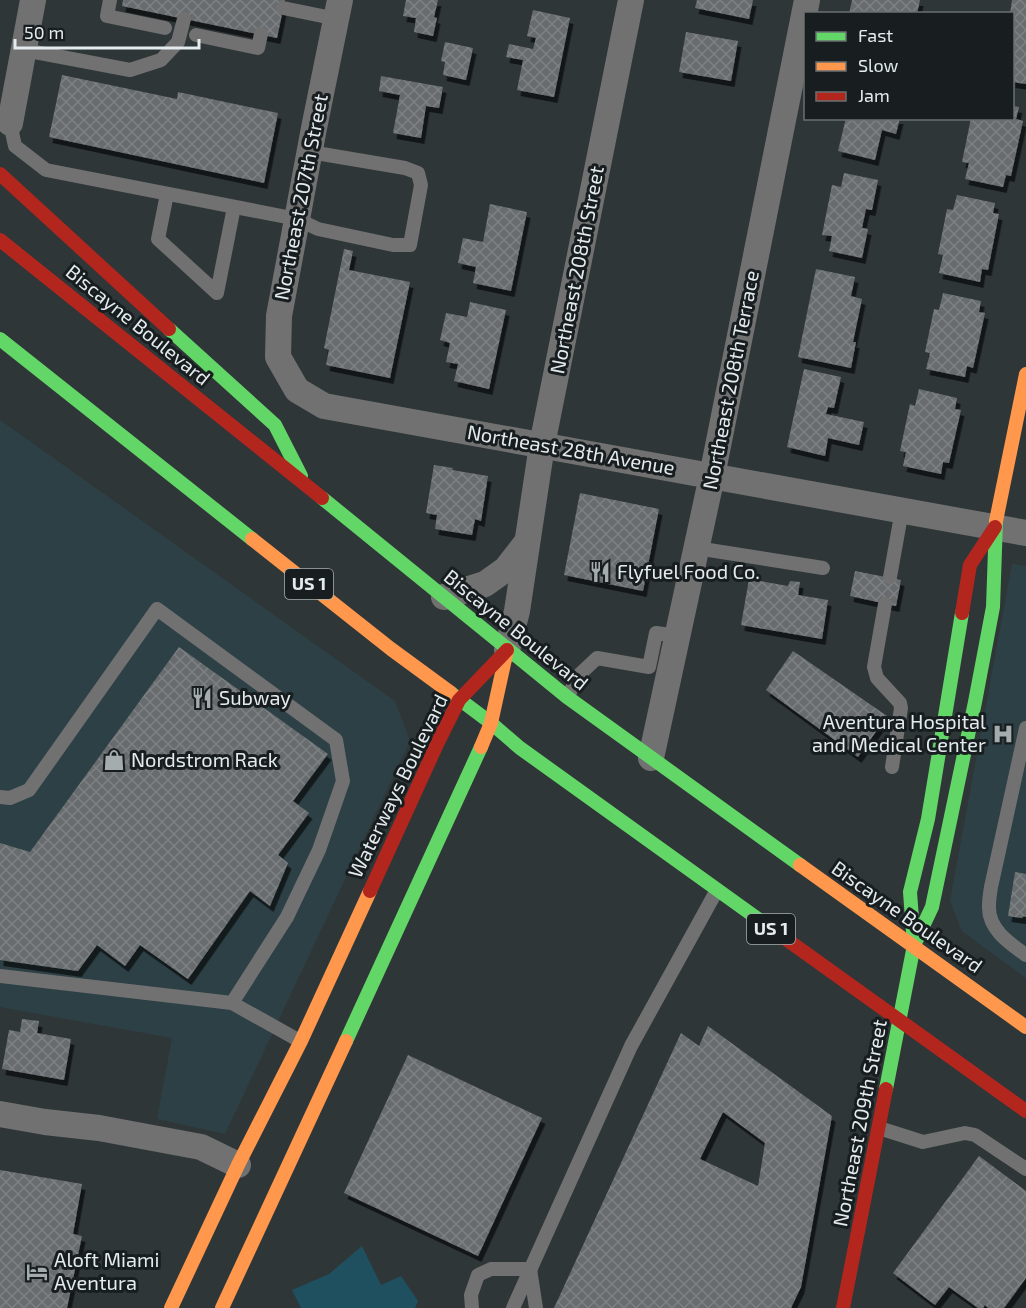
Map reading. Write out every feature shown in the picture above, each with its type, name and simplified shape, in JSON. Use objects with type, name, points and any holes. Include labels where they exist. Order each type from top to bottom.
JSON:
[{"type":"main road","points":[[0,174],[275,425],[306,486]]},
{"type":"main road","name":"Biscayne Boulevard","points":[[0,240],[567,697],[1026,1027]]},
{"type":"main road","name":"US 1","points":[[0,339],[391,649],[491,723],[520,748],[1026,1111]]},
{"type":"main road","name":"Northeast 209th Street","points":[[914,945],[932,908],[975,702],[993,607],[995,527],[1026,374]]},
{"type":"main road","name":"Northeast 209th Street","points":[[843,1308],[914,945],[910,892],[927,819],[970,565],[995,527]]},
{"type":"main road","points":[[222,1308],[275,1181],[476,761],[491,723],[507,650]]},
{"type":"main road","name":"Waterways Boulevard","points":[[171,1308],[243,1167],[459,700],[507,650]]},
{"type":"street","points":[[10,123],[33,0]]},
{"type":"street","name":"Northeast 208th Street","points":[[507,650],[517,611],[542,444],[631,0]]},
{"type":"street","name":"Northeast 207th Street","points":[[297,390],[278,357],[279,316],[339,9]]},
{"type":"street","name":"Northeast 208th Terrace","points":[[651,758],[712,476],[804,15]]},
{"type":"street","name":"Northeast 28th Avenue","points":[[297,390],[324,406],[1026,533]]},
{"type":"street","name":"Northeast 208th Street","points":[[444,597],[485,584],[506,569],[527,542]]},
{"type":"street","points":[[0,1114],[99,1128],[201,1148],[243,1167]]},
{"type":"lane","points":[[110,0],[107,16],[165,28]]},
{"type":"lane","points":[[283,8],[339,9]]},
{"type":"lane","points":[[24,50],[130,70],[161,60],[178,42],[184,19]]},
{"type":"lane","points":[[196,35],[258,48],[261,34]]},
{"type":"lane","points":[[10,123],[15,146],[46,170],[297,219],[318,229],[393,245],[410,245],[421,185],[418,173],[405,168],[310,152]]},
{"type":"lane","points":[[167,194],[158,239],[217,293],[234,207]]},
{"type":"lane","points":[[890,578],[902,510]]},
{"type":"lane","points":[[696,548],[824,568]]},
{"type":"lane","points":[[885,604],[874,667],[877,678],[902,708],[892,767]]},
{"type":"lane","points":[[0,797],[10,798],[29,790],[157,609],[336,740],[343,781],[319,850],[287,916],[232,1003]]},
{"type":"lane","points":[[567,697],[580,674],[597,658],[648,667],[656,633],[678,636]]},
{"type":"lane","points":[[1026,728],[988,908],[992,923],[1001,936],[1026,955]]},
{"type":"lane","points":[[513,1308],[631,1046],[717,890]]},
{"type":"lane","points":[[0,976],[232,1003],[300,1041]]},
{"type":"lane","points":[[879,1128],[923,1142],[965,1133],[975,1135],[1026,1169]]},
{"type":"lane","points":[[472,1308],[471,1295],[478,1275],[491,1269],[530,1269]]},
{"type":"lane","points":[[530,1269],[536,1308]]},
{"type":"shaded area","points":[[0,420],[395,701],[410,741],[225,1134],[157,1119],[172,1038],[0,1007]]},
{"type":"shaded area","name":"Aventura Hospital and Medical Center","points":[[1012,564],[1026,566],[1026,978],[962,931],[950,901]]},
{"type":"water","points":[[362,1246],[381,1285],[401,1276],[418,1301],[415,1308],[301,1308],[292,1290],[329,1274]]},
{"type":"building","points":[[123,0],[285,0],[277,38],[122,6]]},
{"type":"building","points":[[406,0],[438,0],[433,36],[414,32],[416,18],[403,16]]},
{"type":"building","points":[[697,0],[753,0],[749,19],[695,8]]},
{"type":"building","points":[[852,0],[920,0],[917,12],[849,12]]},
{"type":"building","points":[[1012,0],[1026,0],[1026,84],[1014,82],[1014,12],[1010,12]]},
{"type":"building","points":[[533,10],[570,18],[554,97],[517,90],[523,60],[506,57],[509,44],[533,49],[536,38],[527,36]]},
{"type":"building","points":[[686,32],[738,41],[731,81],[679,72]]},
{"type":"building","points":[[445,42],[473,48],[466,80],[443,75],[445,62],[441,61]]},
{"type":"building","points":[[62,75],[177,99],[178,92],[278,113],[264,183],[49,137]]},
{"type":"building","points":[[381,76],[443,87],[439,108],[426,106],[421,138],[393,133],[400,95],[379,91]]},
{"type":"building","points":[[1014,106],[1019,107],[1016,119],[1023,121],[1011,176],[1006,175],[1003,187],[965,179],[969,163],[962,162],[971,120],[1014,120]]},
{"type":"building","points":[[846,120],[900,120],[896,134],[882,130],[875,160],[838,151]]},
{"type":"building","points":[[844,173],[878,180],[872,210],[866,209],[862,228],[868,229],[862,258],[829,251],[832,236],[822,235],[832,185],[841,187]]},
{"type":"building","points":[[957,195],[995,203],[993,213],[999,214],[988,270],[982,269],[980,282],[939,273],[943,255],[938,254],[947,209],[953,210]]},
{"type":"building","points":[[490,204],[527,212],[511,291],[473,283],[476,267],[458,263],[463,238],[483,242]]},
{"type":"building","points":[[344,249],[353,251],[349,270],[410,282],[390,378],[326,365],[329,350],[324,348]]},
{"type":"building","points":[[816,269],[855,277],[851,296],[862,299],[853,342],[856,342],[851,368],[798,357]]},
{"type":"building","points":[[943,293],[981,301],[979,312],[985,313],[973,368],[967,366],[965,377],[926,369],[930,353],[925,352],[934,309],[939,310]]},
{"type":"building","points":[[470,302],[506,310],[489,389],[454,381],[458,364],[446,362],[450,343],[440,340],[446,313],[467,317]]},
{"type":"building","points":[[804,369],[841,377],[834,408],[828,407],[826,414],[864,422],[859,445],[828,438],[825,456],[787,447]]},
{"type":"building","points":[[919,389],[957,398],[955,409],[961,410],[949,463],[943,462],[941,474],[903,466],[906,452],[900,451],[910,404],[915,406]]},
{"type":"building","points":[[434,465],[488,476],[481,521],[475,519],[472,535],[435,529],[437,515],[426,513]]},
{"type":"building","points":[[580,493],[659,509],[643,591],[564,575]]},
{"type":"building","points":[[855,571],[901,580],[896,606],[850,596]]},
{"type":"building","points":[[749,579],[788,586],[790,581],[800,582],[798,595],[828,600],[822,639],[741,625]]},
{"type":"building","points":[[179,647],[328,754],[293,801],[309,813],[278,855],[288,863],[270,906],[250,891],[188,979],[140,945],[125,966],[97,945],[78,971],[0,960],[0,843],[30,852]]},
{"type":"building","points":[[793,651],[887,716],[858,757],[766,690]]},
{"type":"building","points":[[1015,872],[1026,874],[1026,917],[1022,918],[1008,916]]},
{"type":"building","points":[[22,1019],[39,1021],[37,1033],[71,1039],[64,1080],[2,1069],[9,1030],[20,1032]]},
{"type":"building","points":[[708,1026],[832,1116],[801,1287],[791,1308],[554,1308],[681,1033],[699,1046]],"holes":[[[723,1112],[765,1143],[758,1186],[700,1159]]]},
{"type":"building","points":[[408,1055],[542,1118],[478,1256],[344,1193]]},
{"type":"building","points":[[979,1156],[1026,1191],[1026,1278],[1004,1308],[988,1308],[985,1305],[983,1308],[978,1308],[949,1287],[935,1305],[893,1273]]},
{"type":"building","name":"Aloft Miami Aventura","points":[[0,1170],[82,1184],[73,1234],[82,1236],[67,1308],[0,1308]]},
{"type":"traffic: fast","points":[[169,329],[275,425],[301,476]]},
{"type":"traffic: fast","points":[[0,339],[252,539]]},
{"type":"traffic: fast","points":[[322,498],[567,697],[800,865]]},
{"type":"traffic: fast","points":[[916,941],[932,907],[975,702],[993,607],[996,521]]},
{"type":"traffic: fast","points":[[886,1089],[914,945],[910,892],[928,819],[962,613]]},
{"type":"traffic: fast","points":[[451,693],[520,748],[772,929]]},
{"type":"traffic: fast","points":[[346,1041],[481,747]]},
{"type":"traffic: slow","points":[[996,521],[1026,374]]},
{"type":"traffic: slow","points":[[252,539],[391,649],[451,693]]},
{"type":"traffic: slow","points":[[481,747],[491,723],[507,650]]},
{"type":"traffic: slow","points":[[800,865],[1026,1027]]},
{"type":"traffic: slow","points":[[171,1308],[238,1165],[301,1041],[370,891]]},
{"type":"traffic: slow","points":[[222,1308],[346,1041]]},
{"type":"traffic: jam","points":[[0,174],[169,329]]},
{"type":"traffic: jam","points":[[0,240],[322,498]]},
{"type":"traffic: jam","points":[[962,613],[970,565],[995,527]]},
{"type":"traffic: jam","points":[[370,891],[459,700],[507,650]]},
{"type":"traffic: jam","points":[[772,929],[1026,1111]]},
{"type":"traffic: jam","points":[[843,1308],[886,1089]]},
{"type":"place","name":"Flyfuel Food Co.","points":[[600,572]]},
{"type":"place","name":"Subway","points":[[202,698]]},
{"type":"place","name":"Aventura Hospital and Medical Center","points":[[1003,734]]},
{"type":"place","name":"Nordstrom Rack","points":[[114,760]]},
{"type":"place","name":"Aloft Miami Aventura","points":[[37,1272]]}]
